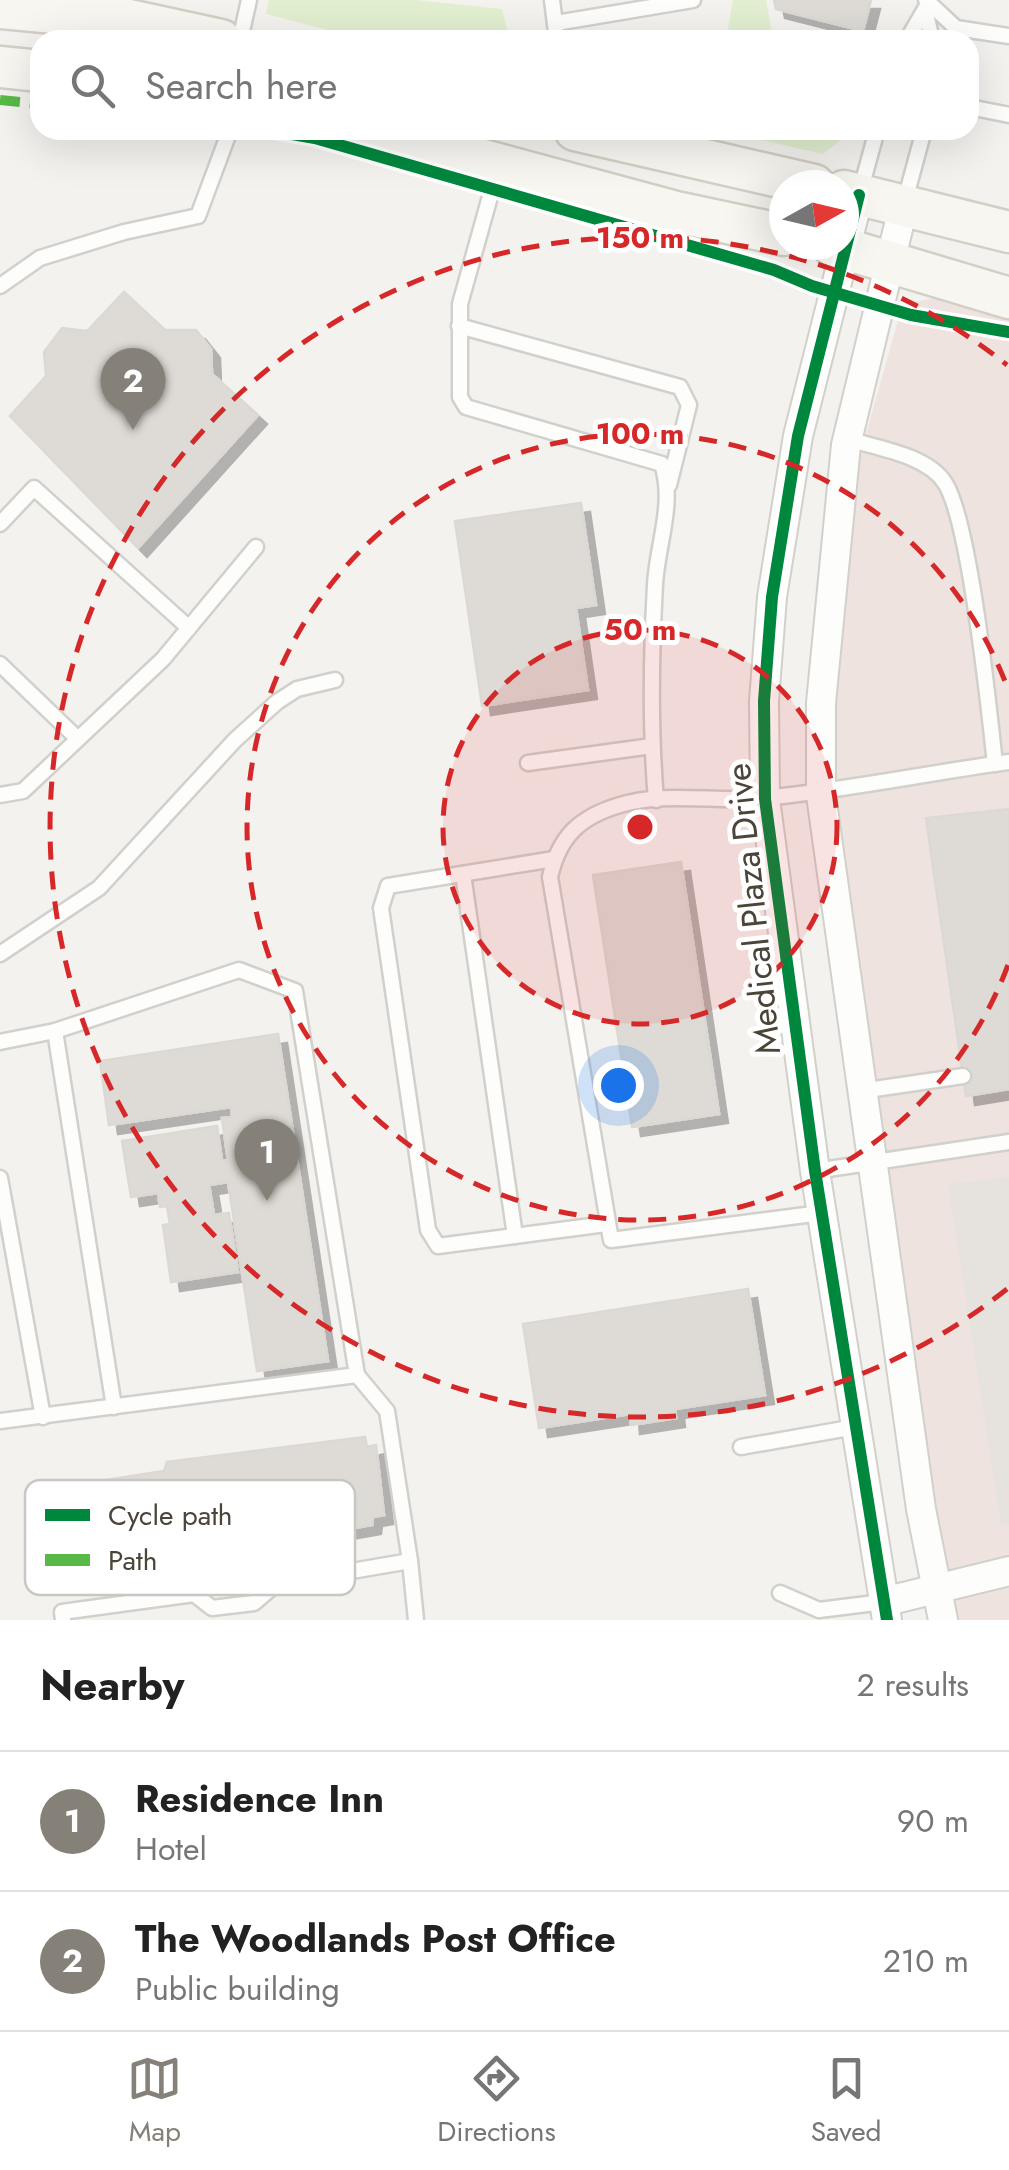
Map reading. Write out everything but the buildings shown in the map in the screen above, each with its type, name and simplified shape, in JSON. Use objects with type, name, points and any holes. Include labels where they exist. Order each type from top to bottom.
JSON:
[{"type":"street","points":[[0,8],[129,20],[176,30]]},
{"type":"street","points":[[0,67],[30,70]]},
{"type":"street","points":[[409,140],[676,212],[769,232]]},
{"type":"street","points":[[618,140],[769,175]]},
{"type":"street","points":[[859,194],[1009,232]]},
{"type":"street","points":[[904,204],[848,439],[828,602],[821,788],[870,1163],[943,1620]]},
{"type":"street","points":[[859,252],[1009,298]]},
{"type":"street","name":"Medical Plaza Drive","points":[[835,260],[798,436],[772,597],[764,702],[764,798],[814,1171],[885,1611]]},
{"type":"street","points":[[885,1611],[936,1590],[1009,1571]]},
{"type":"lane","points":[[242,30],[249,0]]},
{"type":"lane","points":[[552,0],[556,30]]},
{"type":"lane","points":[[556,23],[693,0]]},
{"type":"lane","points":[[930,30],[926,0],[956,28],[969,30]]},
{"type":"lane","points":[[912,30],[925,9]]},
{"type":"lane","points":[[979,31],[1009,36]]},
{"type":"lane","points":[[979,109],[1009,114]]},
{"type":"lane","points":[[0,286],[40,258],[124,232],[198,216],[226,140]]},
{"type":"lane","points":[[859,175],[873,140]]},
{"type":"lane","points":[[904,204],[921,140]]},
{"type":"lane","points":[[499,164],[460,304],[460,397],[466,408],[645,456],[662,464],[669,485]]},
{"type":"lane","points":[[460,326],[680,387],[688,405],[669,485],[655,582],[652,746],[656,800]]},
{"type":"lane","points":[[822,1213],[611,1240],[550,877],[556,847],[582,822],[620,805],[656,800],[764,798],[1002,763],[965,556],[944,482],[923,464],[848,439]]},
{"type":"lane","points":[[0,524],[34,488],[189,628]]},
{"type":"lane","points":[[0,795],[24,792],[163,659],[256,547]]},
{"type":"lane","points":[[0,664],[78,739]]},
{"type":"lane","points":[[0,954],[38,933],[98,888],[235,740],[277,702],[297,689],[335,680]]},
{"type":"lane","points":[[528,763],[652,746]]},
{"type":"lane","points":[[554,859],[388,886],[382,908],[428,1230],[438,1246],[606,1224]]},
{"type":"lane","points":[[463,874],[515,1236]]},
{"type":"lane","points":[[0,1042],[55,1032],[239,970],[295,991],[357,1375],[388,1411],[416,1620]]},
{"type":"lane","points":[[55,1032],[114,1407]]},
{"type":"lane","points":[[861,1091],[963,1076]]},
{"type":"lane","points":[[814,1171],[1009,1142]]},
{"type":"lane","points":[[0,1178],[43,1417]]},
{"type":"lane","points":[[0,1421],[357,1375]]},
{"type":"lane","points":[[741,1447],[855,1427]]},
{"type":"lane","points":[[355,1570],[410,1561]]},
{"type":"lane","points":[[780,1593],[819,1610],[885,1611]]},
{"type":"lane","points":[[63,1620],[62,1612],[187,1595]]},
{"type":"lane","points":[[195,1595],[212,1608],[254,1603],[263,1595]]},
{"type":"shaded area","points":[[939,297],[1009,316],[1009,1620],[959,1620],[938,1525],[834,820],[834,659],[856,469],[899,317],[914,302]]},
{"type":"shaded area","points":[[1009,1177],[1009,1524],[1001,1525],[948,1184]]},
{"type":"green space","points":[[269,0],[416,0],[502,9],[507,30],[328,30],[266,14]]},
{"type":"green space","points":[[733,0],[766,0],[771,30],[728,30]]},
{"type":"green space","points":[[762,140],[840,140],[823,154]]},
{"type":"marked path","points":[[0,100],[30,103]]},
{"type":"cycle path","points":[[322,140],[774,270],[812,286],[911,315],[1009,332]]},
{"type":"cycle path","points":[[843,260],[798,436],[772,597],[764,701],[765,799],[815,1171],[887,1620]]},
{"type":"place","name":"The Woodlands Post Office","points":[[133,430]]},
{"type":"place","name":"Residence Inn","points":[[267,1201]]}]
